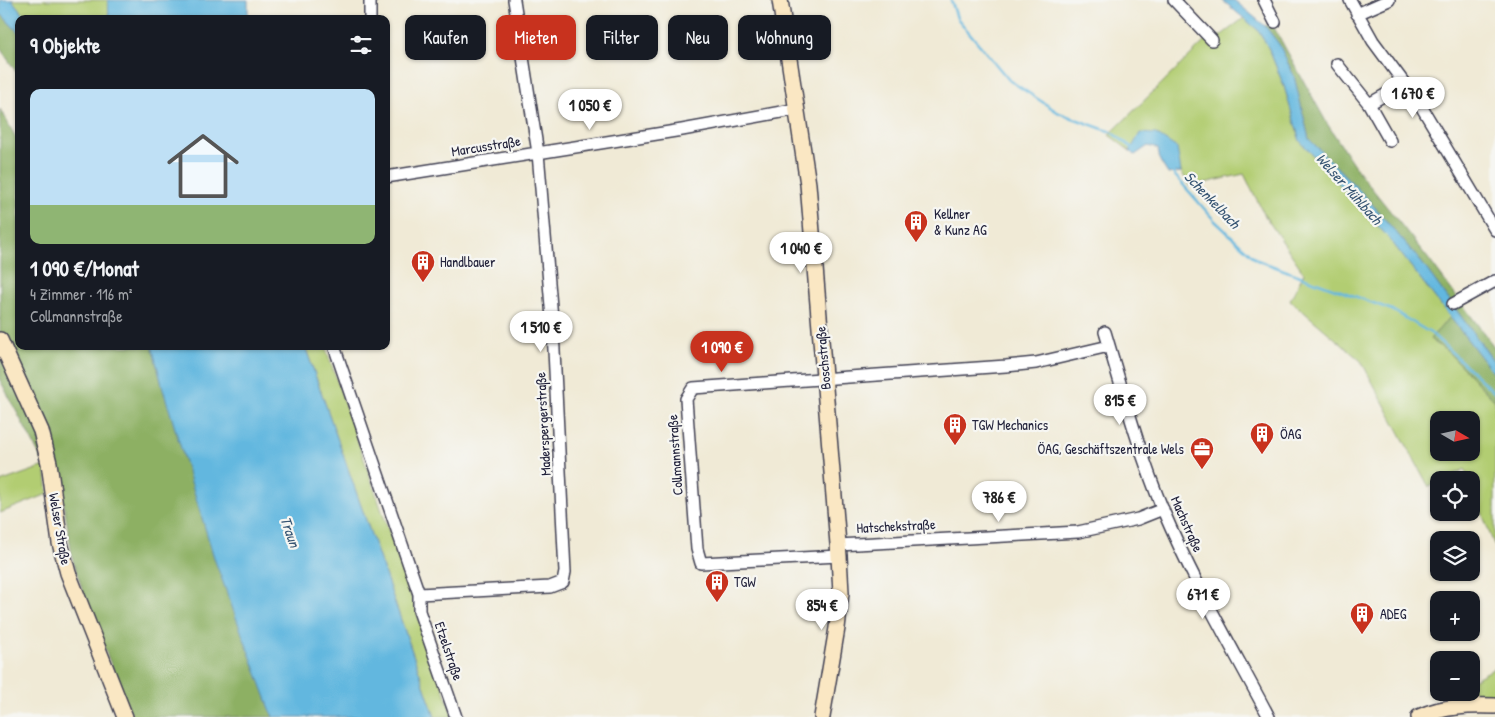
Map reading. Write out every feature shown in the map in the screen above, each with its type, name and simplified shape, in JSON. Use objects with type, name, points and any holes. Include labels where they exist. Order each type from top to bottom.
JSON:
[{"type":"main road","name":"Boschstraße","points":[[780,0],[808,184],[841,593],[822,717]]},
{"type":"main road","name":"Welser Straße","points":[[0,340],[41,431],[49,464],[60,543],[68,572],[125,717]]},
{"type":"main road","points":[[1419,717],[1455,707],[1473,705],[1495,706]]},
{"type":"street","points":[[370,0],[370,15]]},
{"type":"street","name":"Maderspergerstraße","points":[[419,594],[550,587],[563,582],[566,572],[553,330],[538,152],[514,0]]},
{"type":"street","points":[[1174,0],[1212,40]]},
{"type":"street","points":[[1264,0],[1275,22]]},
{"type":"street","points":[[1350,0],[1372,41],[1421,106],[1495,230]]},
{"type":"street","points":[[1357,14],[1389,0]]},
{"type":"street","points":[[1338,64],[1369,104],[1390,141]]},
{"type":"street","points":[[1369,104],[1404,84]]},
{"type":"street","name":"Marcusstraße","points":[[390,174],[682,130],[798,109]]},
{"type":"street","points":[[1453,304],[1495,281]]},
{"type":"street","name":"Machstraße","points":[[1105,332],[1144,460],[1163,509],[1209,604],[1269,717]]},
{"type":"street","name":"Collmannstraße","points":[[838,550],[701,563],[697,549],[693,508],[686,399],[693,388],[1036,363],[1109,346]]},
{"type":"street","points":[[335,350],[419,594]]},
{"type":"street","name":"Hatschekstraße","points":[[838,550],[1078,532],[1138,519],[1163,509]]},
{"type":"street","name":"Etzelstraße","points":[[419,594],[420,611],[456,717]]},
{"type":"green space","points":[[12,0],[108,0],[109,15],[24,15]]},
{"type":"green space","points":[[0,13],[15,29],[15,70],[0,48]]},
{"type":"green space","points":[[1244,18],[1259,31],[1269,49],[1284,86],[1300,141],[1388,237],[1450,317],[1430,339],[1448,352],[1495,401],[1495,547],[1480,508],[1480,471],[1466,471],[1465,469],[1461,471],[1430,471],[1429,487],[1361,361],[1290,300],[1304,273],[1265,216],[1244,174],[1191,186],[1181,172],[1179,164],[1140,134],[1130,151],[1109,135],[1208,38],[1215,40]]},
{"type":"green space","points":[[1272,24],[1328,125],[1358,171],[1427,257],[1495,348],[1495,363],[1422,263],[1366,197],[1309,139],[1294,76],[1279,44],[1265,26]]},
{"type":"green space","points":[[0,109],[15,136],[15,350],[153,350],[163,389],[273,717],[132,717],[89,610],[73,561],[58,468],[45,466],[0,380]]},
{"type":"green space","points":[[1450,317],[1495,375],[1495,401],[1448,352],[1430,339]]},
{"type":"green space","points":[[306,350],[326,350],[453,717],[435,717]]},
{"type":"green space","points":[[45,466],[48,494],[0,513],[0,482]]},
{"type":"green space","points":[[1495,668],[1495,695],[1480,693],[1480,676]]},
{"type":"water","points":[[0,0],[12,0],[24,15],[15,15],[15,29],[0,13]]},
{"type":"water","points":[[108,0],[248,0],[248,15],[109,15]]},
{"type":"water","name":"Welser Mühlbach","points":[[1222,0],[1234,0],[1265,26],[1279,44],[1294,76],[1309,139],[1366,197],[1422,263],[1495,363],[1495,375],[1388,237],[1300,141],[1284,86],[1269,49],[1259,31]]},
{"type":"water","points":[[1140,133],[1156,134],[1177,148],[1181,172],[1168,174],[1160,161],[1158,149],[1148,146],[1135,155],[1130,151]]},
{"type":"water","name":"Traun","points":[[153,350],[306,350],[435,717],[273,717],[215,561]]},
{"type":"waterway","name":"Schenkelbach","points":[[951,0],[957,18],[1009,80],[1059,113],[1111,132],[1134,149]]},
{"type":"waterway","name":"Schenkelbach","points":[[1171,171],[1215,221],[1257,260],[1392,310],[1432,334],[1495,393]]},
{"type":"place","name":"Kellner & Kunz AG","points":[[916,243]]},
{"type":"place","name":"Handlbauer","points":[[423,283]]},
{"type":"place","name":"TGW Mechanics","points":[[955,446]]},
{"type":"place","name":"ÖAG","points":[[1262,455]]},
{"type":"place","name":"ÖAG, Geschäftszentrale Wels","points":[[1202,470]]},
{"type":"place","name":"TGW","points":[[717,603]]},
{"type":"place","name":"ADEG","points":[[1362,635]]}]
